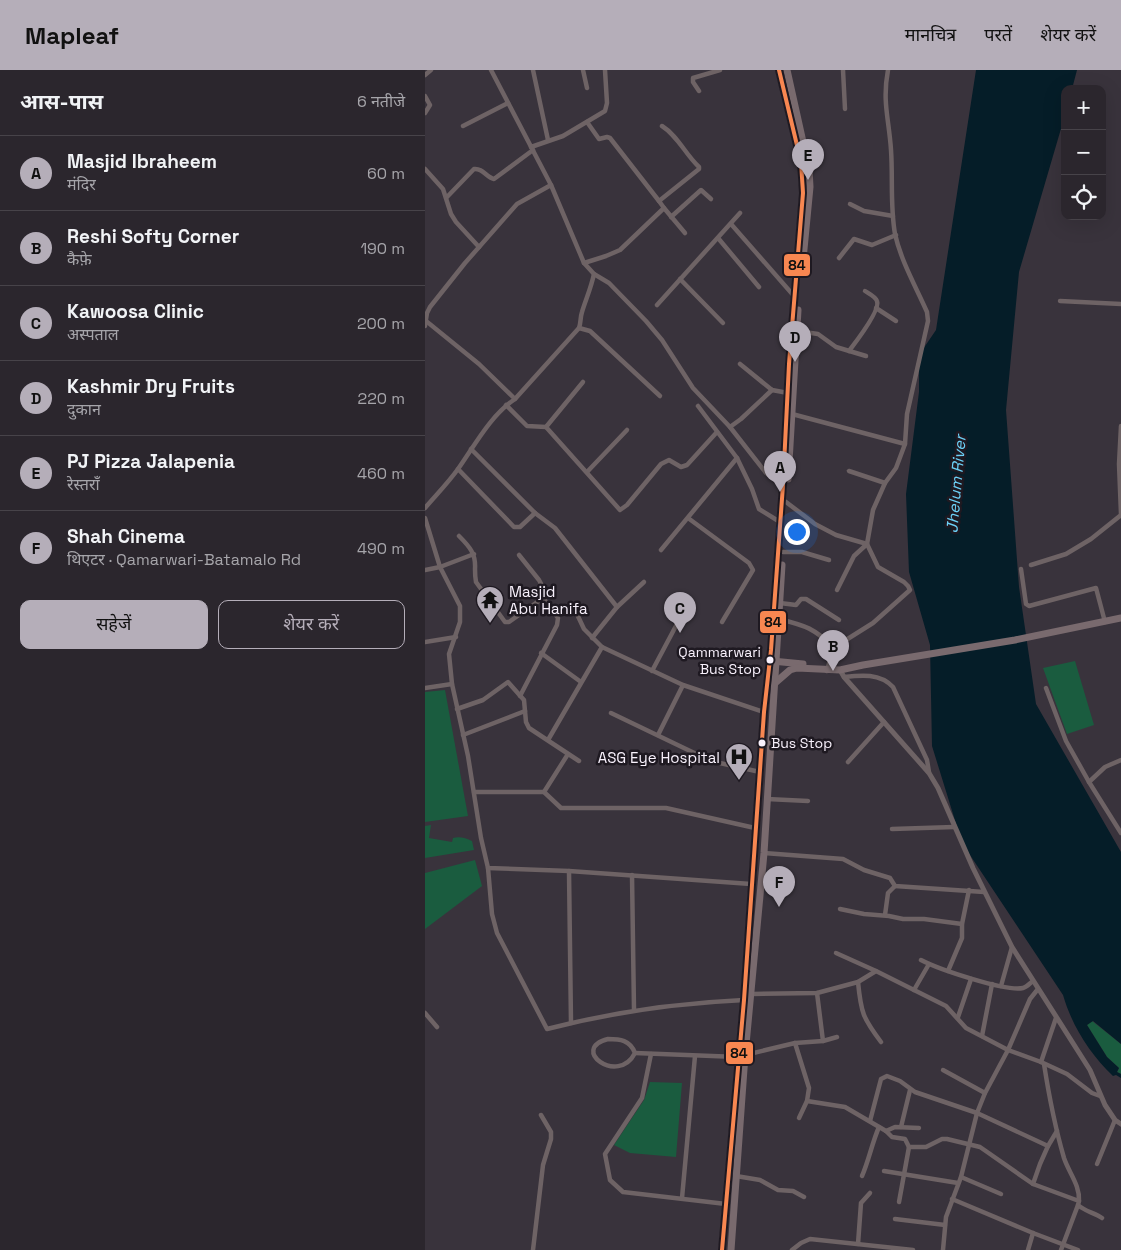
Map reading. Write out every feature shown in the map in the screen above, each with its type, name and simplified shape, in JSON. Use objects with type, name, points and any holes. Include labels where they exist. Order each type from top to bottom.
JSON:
[{"type":"main road","points":[[722,1250],[742,1056],[751,994],[764,852],[775,683],[773,661],[788,393],[803,178],[797,143],[779,70]]},
{"type":"main road","points":[[731,1250],[755,828],[764,712],[779,619],[797,331],[810,187],[806,149],[787,70]]},
{"type":"main road","points":[[773,661],[828,669],[842,674],[911,657],[1015,640],[1121,618]]},
{"type":"main road","points":[[775,683],[793,668],[828,669]]},
{"type":"street","points":[[425,75],[431,70]]},
{"type":"street","points":[[491,70],[551,185],[585,263],[594,274],[609,283],[646,321],[693,388],[730,427],[766,473],[783,485]]},
{"type":"street","points":[[533,70],[548,140]]},
{"type":"street","points":[[583,70],[587,88]]},
{"type":"street","points":[[447,197],[474,169],[482,171],[494,180],[532,148],[548,140],[563,136],[601,114],[606,108],[605,70]]},
{"type":"street","points":[[699,91],[693,82],[693,78],[720,70]]},
{"type":"street","points":[[843,70],[845,109]]},
{"type":"street","points":[[828,669],[831,652],[838,645],[873,623],[910,590],[904,582],[883,572],[878,567],[867,544],[873,510],[885,483],[896,468],[905,444],[907,414],[928,326],[928,317],[901,254],[893,216],[891,148],[885,102],[888,70]]},
{"type":"street","points":[[425,96],[430,105],[425,112]]},
{"type":"street","points":[[463,126],[508,104]]},
{"type":"street","points":[[587,122],[599,139],[610,138],[685,233]]},
{"type":"street","points":[[659,201],[699,168],[689,158],[673,134],[662,126]]},
{"type":"street","points":[[425,169],[443,189],[451,214],[456,222],[479,247]]},
{"type":"street","points":[[515,399],[479,364],[426,323],[427,313],[479,247],[517,204],[551,185]]},
{"type":"street","points":[[671,217],[701,190],[711,199]]},
{"type":"street","points":[[850,204],[864,211],[893,216]]},
{"type":"street","points":[[585,263],[620,250],[664,208]]},
{"type":"street","points":[[657,305],[741,213]]},
{"type":"street","points":[[731,224],[795,296]]},
{"type":"street","points":[[839,258],[853,239],[858,239],[872,245],[896,235]]},
{"type":"street","points":[[718,238],[759,287]]},
{"type":"street","points":[[425,508],[458,469],[471,449],[506,405],[515,399],[579,328],[581,324],[580,317],[594,274]]},
{"type":"street","points":[[680,279],[723,323]]},
{"type":"street","points":[[849,351],[870,320],[878,302],[865,291]]},
{"type":"street","points":[[1060,301],[1121,304]]},
{"type":"street","points":[[876,308],[896,321]]},
{"type":"street","points":[[579,328],[590,331],[659,396]]},
{"type":"street","points":[[797,331],[818,334],[834,346],[866,356]]},
{"type":"street","points":[[741,364],[772,390],[788,393]]},
{"type":"street","points":[[546,428],[583,382]]},
{"type":"street","points":[[730,427],[772,390]]},
{"type":"street","points":[[506,405],[527,426],[546,428],[620,510],[627,505],[661,464],[669,460],[681,467],[687,465],[717,432]]},
{"type":"street","points":[[698,406],[737,458],[759,509],[781,522]]},
{"type":"street","points":[[792,414],[905,444]]},
{"type":"street","points":[[1031,564],[1066,554],[1091,539],[1121,514],[1121,426]]},
{"type":"street","points":[[587,472],[627,430]]},
{"type":"street","points":[[471,449],[535,514],[555,528],[617,608]]},
{"type":"street","points":[[661,550],[737,458]]},
{"type":"street","points":[[458,469],[514,526],[520,527],[535,514]]},
{"type":"street","points":[[849,471],[885,483]]},
{"type":"street","points":[[786,502],[815,524],[836,535],[867,544]]},
{"type":"street","points":[[425,518],[440,567],[460,606],[460,622],[449,654],[452,684],[488,868],[492,914],[497,933],[547,1029],[634,1010],[687,1003],[744,1000]]},
{"type":"street","points":[[688,518],[749,563],[753,570],[722,622]]},
{"type":"street","points":[[425,536],[431,536]]},
{"type":"street","points":[[459,536],[474,554],[476,582],[505,622],[509,622],[543,598],[545,593],[539,580],[519,555]]},
{"type":"street","points":[[837,590],[854,556],[867,544]]},
{"type":"street","points":[[783,552],[801,552],[829,560]]},
{"type":"street","points":[[425,570],[440,567],[474,554]]},
{"type":"street","points":[[1021,569],[1026,604],[1029,606],[1096,588],[1105,622]]},
{"type":"street","points":[[592,638],[617,608],[643,582]]},
{"type":"street","points":[[520,696],[541,652],[557,625],[558,618],[543,598]]},
{"type":"street","points":[[780,603],[797,605],[801,599],[806,599],[839,620]]},
{"type":"street","points":[[652,671],[686,607]]},
{"type":"street","points":[[576,612],[584,630],[602,647],[683,685],[764,712]]},
{"type":"street","points":[[779,619],[817,632],[835,648]]},
{"type":"street","points":[[425,642],[455,637]]},
{"type":"street","points":[[549,740],[602,647]]},
{"type":"street","points":[[541,652],[581,682]]},
{"type":"street","points":[[842,674],[929,773],[938,788],[984,892],[1012,947],[1090,1070],[1105,1106],[1115,1120],[1121,1124]]},
{"type":"street","points":[[842,674],[882,678],[893,687],[927,760],[929,773]]},
{"type":"street","points":[[457,709],[483,700],[507,682],[524,700],[529,728],[579,761]]},
{"type":"street","points":[[425,688],[452,684]]},
{"type":"street","points":[[658,735],[683,685]]},
{"type":"street","points":[[1046,688],[1066,741],[1089,782],[1121,832]]},
{"type":"street","points":[[463,735],[525,712]]},
{"type":"street","points":[[611,713],[711,761],[760,772]]},
{"type":"street","points":[[848,762],[884,722]]},
{"type":"street","points":[[545,792],[568,754]]},
{"type":"street","points":[[1089,782],[1105,767],[1121,760]]},
{"type":"street","points":[[474,792],[545,792],[561,808],[666,808],[755,828]]},
{"type":"street","points":[[767,799],[808,801]]},
{"type":"street","points":[[892,829],[954,826]]},
{"type":"street","points":[[764,852],[843,859],[864,870],[890,878],[895,886]]},
{"type":"street","points":[[488,868],[569,871],[751,884]]},
{"type":"street","points":[[569,871],[571,1023]]},
{"type":"street","points":[[632,875],[634,1010]]},
{"type":"street","points":[[885,915],[888,893],[895,886],[984,892]]},
{"type":"street","points":[[948,971],[961,941],[962,924],[969,890]]},
{"type":"street","points":[[840,909],[903,919],[924,919],[962,924]]},
{"type":"street","points":[[1001,986],[1012,947]]},
{"type":"street","points":[[836,953],[946,1006],[958,1017],[963,1026],[1008,1050],[1067,1074],[1092,1092],[1101,1096]]},
{"type":"street","points":[[921,960],[971,979],[1001,986],[1022,988],[1033,981]]},
{"type":"street","points":[[914,990],[929,964]]},
{"type":"street","points":[[751,994],[817,993],[858,982],[876,972]]},
{"type":"street","points":[[958,1017],[971,979]]},
{"type":"street","points":[[858,982],[863,1016],[881,1042]]},
{"type":"street","points":[[982,1036],[993,984]]},
{"type":"street","points":[[943,1250],[945,1225],[952,1199],[961,1177],[977,1113],[985,1093],[1008,1050],[1030,999],[1038,989]]},
{"type":"street","points":[[817,993],[823,1041]]},
{"type":"street","points":[[425,1013],[437,1027]]},
{"type":"street","points":[[1056,1018],[1043,1063],[1064,1159],[1079,1191],[1079,1203],[1061,1250]]},
{"type":"street","points":[[635,1053],[742,1056],[795,1043],[823,1041],[837,1037]]},
{"type":"street","points":[[608,1039],[621,1039],[632,1047],[635,1053],[629,1061],[617,1066],[608,1066],[595,1058],[593,1048],[597,1043],[608,1039]]},
{"type":"street","points":[[795,1043],[809,1088],[807,1101],[799,1118]]},
{"type":"street","points":[[651,1054],[642,1098],[605,1154],[610,1180],[623,1192],[726,1204]]},
{"type":"street","points":[[682,1198],[695,1056]]},
{"type":"street","points":[[943,1070],[985,1093]]},
{"type":"street","points":[[870,1121],[882,1078],[887,1076],[896,1079],[910,1090],[977,1113],[1048,1146]]},
{"type":"street","points":[[901,1127],[910,1090]]},
{"type":"street","points":[[807,1101],[845,1106],[886,1131],[892,1137],[905,1139],[909,1147],[899,1202]]},
{"type":"street","points":[[533,1250],[543,1165],[551,1139],[551,1132],[541,1115]]},
{"type":"street","points":[[1097,1164],[1115,1120]]},
{"type":"street","points":[[862,1176],[879,1127]]},
{"type":"street","points":[[886,1131],[892,1127],[919,1128]]},
{"type":"street","points":[[1033,1184],[1039,1164],[1057,1131]]},
{"type":"street","points":[[909,1147],[926,1147],[942,1139],[969,1143],[986,1150],[1033,1184],[1079,1203],[1102,1218]]},
{"type":"street","points":[[884,1171],[958,1183]]},
{"type":"street","points":[[736,1176],[760,1180],[778,1190],[793,1191],[805,1197]]},
{"type":"street","points":[[961,1177],[1001,1194]]},
{"type":"street","points":[[858,1244],[861,1204],[870,1193]]},
{"type":"street","points":[[952,1199],[1078,1250]]},
{"type":"street","points":[[895,1219],[945,1225]]},
{"type":"street","points":[[1028,1250],[1033,1233]]},
{"type":"street","points":[[792,1250],[801,1243],[810,1240],[858,1244],[864,1248],[913,1250]]},
{"type":"green space","points":[[1075,661],[1094,725],[1067,734],[1043,668]]},
{"type":"green space","points":[[445,690],[468,816],[425,822],[425,692]]},
{"type":"green space","points":[[431,825],[429,838],[452,842],[453,838],[465,838],[472,841],[474,850],[425,858],[425,826]]},
{"type":"green space","points":[[475,860],[482,886],[425,929],[425,873]]},
{"type":"green space","points":[[1092,1021],[1121,1044],[1121,1074],[1117,1072],[1119,1068],[1107,1057],[1087,1025]]},
{"type":"green space","points":[[650,1082],[682,1083],[676,1157],[630,1153],[614,1145],[644,1100]]},
{"type":"water","name":"Jhelum River","points":[[976,70],[1077,70],[1073,85],[1061,85],[1061,129],[1019,272],[1006,410],[1019,587],[1036,704],[1121,852],[1121,1044],[1093,1021],[1087,1025],[1107,1057],[1119,1068],[1117,1072],[1121,1074],[1121,1078],[1116,1075],[1113,1076],[1089,1049],[1071,1018],[1063,995],[962,843],[932,746],[930,645],[909,572],[906,494],[919,392],[919,355],[936,330]]},
{"type":"transit line","name":"84","points":[[722,1250],[744,1000],[764,712],[771,650],[783,485],[789,364],[803,193],[801,162],[779,70]]},
{"type":"place","name":"PJ Pizza Jalapenia","points":[[808,180]]},
{"type":"place","name":"Kashmir Dry Fruits","points":[[795,362]]},
{"type":"place","name":"Masjid Ibraheem","points":[[780,492]]},
{"type":"place","name":"Masjid Abu Hanifa","points":[[490,624]]},
{"type":"place","name":"Kawoosa Clinic","points":[[680,633]]},
{"type":"place","name":"Qammarwari Bus Stop","points":[[770,660]]},
{"type":"place","name":"Reshi Softy Corner","points":[[833,671]]},
{"type":"place","name":"Bus Stop","points":[[762,743]]},
{"type":"place","name":"ASG Eye Hospital","points":[[739,781]]},
{"type":"place","name":"Shah Cinema","points":[[779,907]]}]
